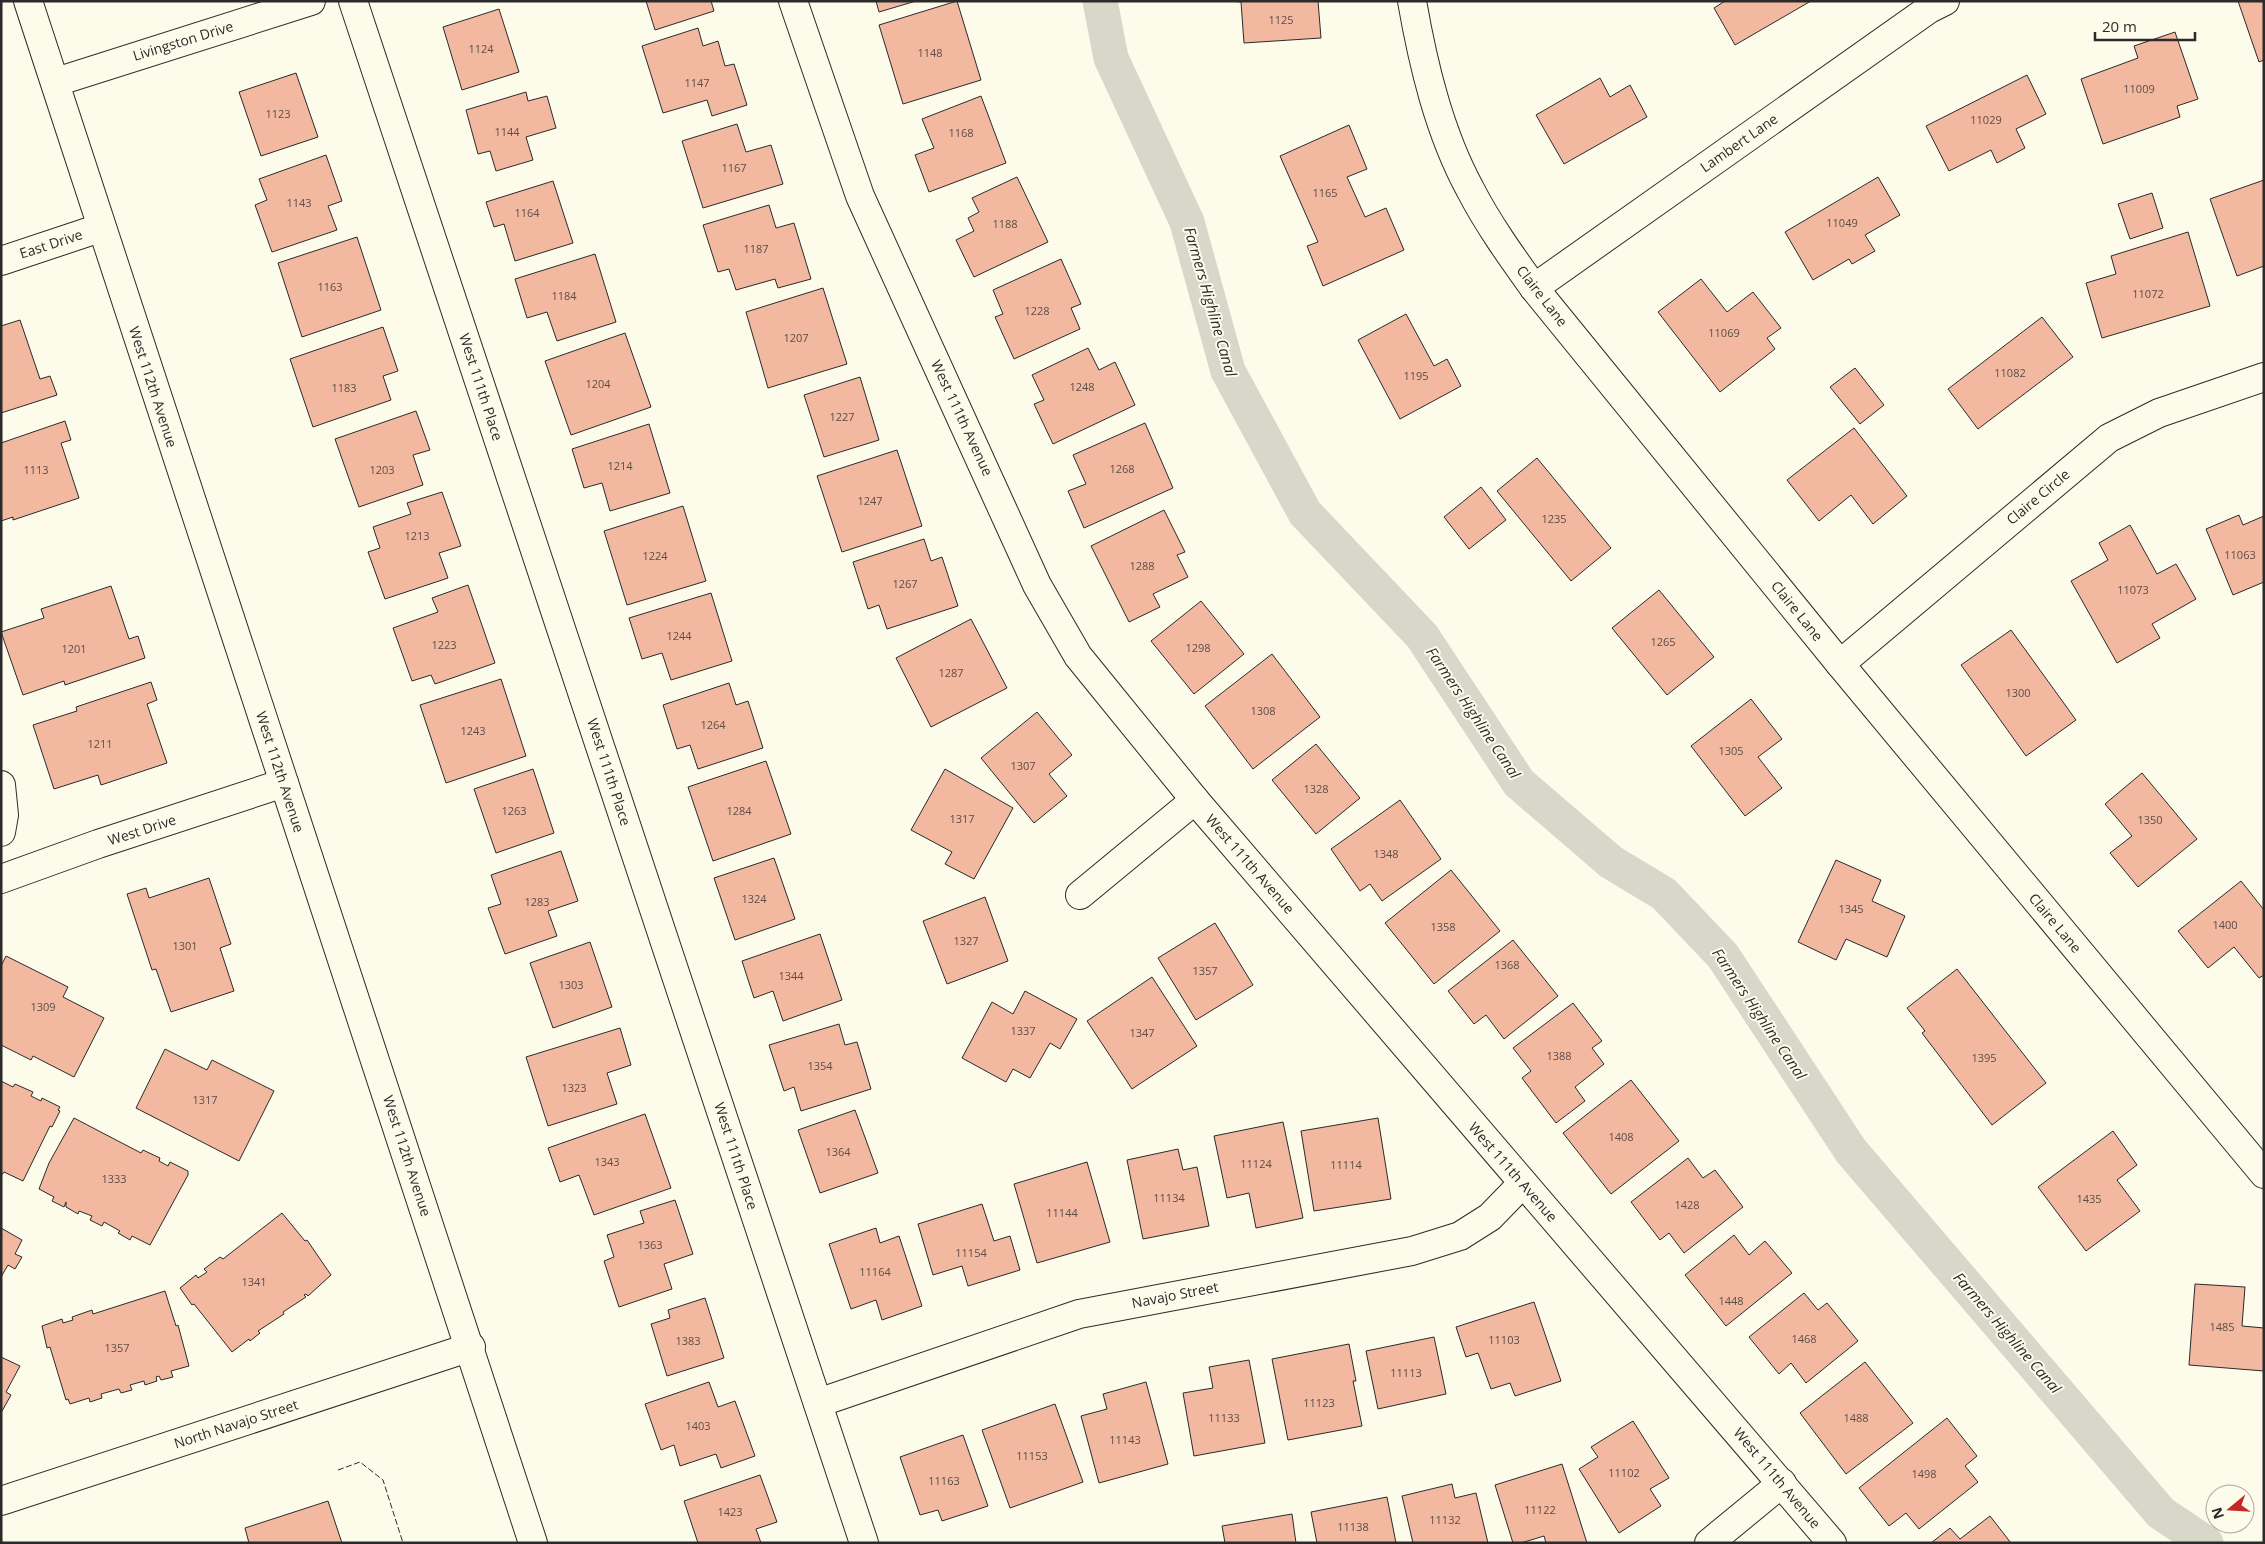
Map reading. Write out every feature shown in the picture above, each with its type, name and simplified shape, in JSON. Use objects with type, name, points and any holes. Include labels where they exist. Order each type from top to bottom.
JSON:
[{"type":"street","name":"West 112th Avenue","points":[[28,1],[56,82],[100,228],[533,1543]]},
{"type":"street","name":"Livingston Drive","points":[[56,82],[311,1]]},
{"type":"street","name":"West 111th Place","points":[[353,1],[864,1543]]},
{"type":"street","name":"West 111th Avenue","points":[[794,1],[860,196],[1036,585],[1078,656],[1195,800],[1832,1543]]},
{"type":"street","name":"Claire Lane","points":[[1412,1],[1419,43],[1446,133],[1465,179],[1497,236],[1534,288],[1840,664],[2264,1174]]},
{"type":"street","name":"Lambert Lane","points":[[1534,288],[1929,9],[1945,1]]},
{"type":"street","name":"East Drive","points":[[1,260],[100,228]]},
{"type":"street","name":"Claire Circle","points":[[1840,664],[2109,438],[2159,413],[2264,377]]},
{"type":"street","name":"West Drive","points":[[1,879],[98,844],[284,783]]},
{"type":"street","points":[[1,785],[4,815],[1,832]]},
{"type":"street","points":[[1080,894],[1195,800]]},
{"type":"street","name":"Navajo Street","points":[[818,1403],[1080,1314],[1422,1248],[1460,1236],[1490,1217],[1523,1183]]},
{"type":"street","name":"North Navajo Street","points":[[1,1501],[470,1347]]},
{"type":"street","points":[[1709,1543],[1782,1483]]},
{"type":"building","points":[[646,1],[711,1],[714,11],[655,30]]},
{"type":"building","points":[[876,1],[916,1],[879,12]]},
{"type":"building","points":[[957,1],[981,80],[903,104],[879,25]]},
{"type":"building","points":[[1230,1],[1318,1],[1321,38],[1244,43],[1241,2]]},
{"type":"building","points":[[1725,1],[1811,1],[1735,45],[1714,8]]},
{"type":"building","points":[[2238,1],[2264,1],[2264,60],[2259,62]]},
{"type":"building","points":[[499,9],[519,72],[462,90],[443,27]]},
{"type":"building","points":[[698,28],[703,46],[718,41],[725,66],[734,64],[747,105],[712,116],[707,100],[663,113],[642,46]]},
{"type":"building","points":[[2175,32],[2198,99],[2177,106],[2180,117],[2103,144],[2081,79],[2138,58],[2134,46]]},
{"type":"building","points":[[296,73],[318,137],[261,156],[239,92]]},
{"type":"building","points":[[2027,75],[2046,114],[2016,129],[2025,148],[1997,163],[1991,150],[1949,171],[1926,126]]},
{"type":"building","points":[[1600,78],[1610,97],[1630,85],[1647,117],[1564,164],[1536,115]]},
{"type":"building","points":[[526,92],[528,101],[547,96],[556,128],[526,137],[533,160],[496,171],[490,151],[478,154],[466,110]]},
{"type":"building","points":[[981,96],[1006,163],[929,192],[915,155],[934,148],[922,119]]},
{"type":"building","points":[[737,124],[746,152],[771,145],[783,184],[703,208],[682,141]]},
{"type":"building","points":[[1349,125],[1367,169],[1347,177],[1365,217],[1386,208],[1404,250],[1323,286],[1307,246],[1318,242],[1280,156]]},
{"type":"building","points":[[326,155],[342,201],[328,206],[337,230],[272,252],[255,205],[267,200],[259,179]]},
{"type":"building","points":[[1017,177],[1048,242],[974,277],[956,240],[974,231],[968,218],[979,212],[972,198]]},
{"type":"building","points":[[1878,177],[1900,215],[1865,235],[1875,251],[1852,264],[1849,259],[1813,280],[1785,232]]},
{"type":"building","points":[[2264,180],[2264,266],[2237,276],[2210,199]]},
{"type":"building","points":[[553,181],[573,243],[515,261],[504,224],[494,227],[486,202]]},
{"type":"building","points":[[2152,193],[2163,228],[2130,239],[2118,204]]},
{"type":"building","points":[[769,205],[776,228],[794,223],[811,279],[778,288],[775,279],[736,290],[729,269],[718,272],[703,225]]},
{"type":"building","points":[[2188,232],[2210,306],[2102,338],[2086,283],[2116,274],[2111,256]]},
{"type":"building","points":[[357,237],[381,310],[302,337],[278,263]]},
{"type":"building","points":[[595,254],[616,322],[557,341],[547,312],[527,318],[515,279]]},
{"type":"building","points":[[1061,259],[1081,304],[1071,308],[1080,329],[1014,359],[995,317],[1003,314],[993,290]]},
{"type":"building","points":[[1701,279],[1727,312],[1753,292],[1781,328],[1767,338],[1775,349],[1720,392],[1658,312]]},
{"type":"building","points":[[823,288],[847,364],[768,388],[746,312]]},
{"type":"building","points":[[1406,314],[1434,366],[1447,359],[1461,386],[1400,419],[1358,340]]},
{"type":"building","points":[[2042,317],[2073,357],[1978,429],[1948,389]]},
{"type":"building","points":[[20,320],[40,379],[50,376],[57,395],[1,413],[1,326]]},
{"type":"building","points":[[383,327],[398,371],[383,376],[391,400],[313,427],[290,359]]},
{"type":"building","points":[[625,333],[651,407],[571,435],[545,361]]},
{"type":"building","points":[[1088,348],[1099,370],[1115,362],[1135,405],[1053,444],[1034,404],[1044,400],[1032,375]]},
{"type":"building","points":[[1855,368],[1884,405],[1860,424],[1830,387]]},
{"type":"building","points":[[860,377],[879,440],[824,457],[804,395]]},
{"type":"building","points":[[416,411],[430,450],[413,455],[423,485],[359,507],[335,439]]},
{"type":"building","points":[[65,421],[71,440],[61,443],[79,498],[13,520],[13,517],[1,521],[1,443]]},
{"type":"building","points":[[1145,423],[1173,488],[1084,528],[1068,491],[1086,484],[1073,455]]},
{"type":"building","points":[[649,424],[670,493],[610,511],[602,483],[584,488],[572,449]]},
{"type":"building","points":[[1854,428],[1907,496],[1873,524],[1851,495],[1819,521],[1787,480]]},
{"type":"building","points":[[897,450],[922,526],[842,552],[817,476]]},
{"type":"building","points":[[1537,458],[1611,548],[1571,581],[1497,491]]},
{"type":"building","points":[[1481,487],[1506,520],[1469,549],[1444,517]]},
{"type":"building","points":[[442,492],[461,546],[439,553],[448,578],[385,599],[368,552],[380,548],[373,527],[411,514],[407,503]]},
{"type":"building","points":[[683,506],[706,581],[627,605],[604,531]]},
{"type":"building","points":[[1164,510],[1185,552],[1177,555],[1188,577],[1153,594],[1160,607],[1129,622],[1091,546]]},
{"type":"building","points":[[2239,515],[2243,525],[2264,516],[2264,582],[2233,595],[2206,529]]},
{"type":"building","points":[[2130,525],[2157,574],[2176,564],[2196,599],[2152,624],[2160,638],[2117,663],[2071,581],[2108,560],[2099,543]]},
{"type":"building","points":[[924,539],[931,561],[942,557],[958,606],[887,629],[879,605],[868,609],[853,562]]},
{"type":"building","points":[[468,585],[495,663],[435,684],[431,675],[412,681],[393,628],[438,612],[432,598]]},
{"type":"building","points":[[111,586],[129,639],[138,636],[145,658],[65,685],[64,681],[23,695],[1,632],[44,618],[41,609]]},
{"type":"building","points":[[1659,590],[1714,657],[1667,695],[1612,628]]},
{"type":"building","points":[[711,593],[732,661],[671,680],[662,653],[642,659],[629,618]]},
{"type":"building","points":[[1201,601],[1244,654],[1194,694],[1151,641]]},
{"type":"building","points":[[971,619],[1007,688],[931,727],[896,658]]},
{"type":"building","points":[[2011,630],[2076,720],[2026,756],[1961,665]]},
{"type":"building","points":[[1272,654],[1320,717],[1253,769],[1205,706]]},
{"type":"building","points":[[501,679],[526,756],[446,783],[420,705]]},
{"type":"building","points":[[151,682],[157,700],[147,704],[167,763],[101,785],[98,775],[54,789],[33,725],[77,711],[76,707]]},
{"type":"building","points":[[729,683],[736,705],[748,701],[763,748],[698,769],[690,745],[677,749],[663,705]]},
{"type":"building","points":[[1751,699],[1782,739],[1758,757],[1782,788],[1745,816],[1691,746]]},
{"type":"building","points":[[1037,712],[1072,755],[1049,774],[1067,796],[1034,823],[981,758]]},
{"type":"building","points":[[1316,744],[1360,798],[1316,834],[1272,780]]},
{"type":"building","points":[[766,761],[791,834],[713,861],[688,787]]},
{"type":"building","points":[[533,769],[554,833],[496,853],[474,789]]},
{"type":"building","points":[[945,769],[1013,808],[974,879],[945,864],[952,852],[911,830]]},
{"type":"building","points":[[2142,773],[2197,839],[2138,887],[2110,853],[2132,836],[2105,804]]},
{"type":"building","points":[[1400,800],[1441,859],[1382,901],[1370,884],[1360,891],[1331,849]]},
{"type":"building","points":[[561,851],[578,901],[548,911],[557,936],[505,954],[488,908],[501,904],[491,875]]},
{"type":"building","points":[[774,858],[795,919],[735,940],[714,878]]},
{"type":"building","points":[[1836,860],[1881,880],[1872,901],[1905,916],[1887,957],[1846,939],[1836,960],[1798,942]]},
{"type":"building","points":[[1451,870],[1500,931],[1434,984],[1385,923]]},
{"type":"building","points":[[209,878],[231,944],[220,948],[234,991],[171,1012],[156,969],[152,970],[127,894],[146,888],[149,898]]},
{"type":"building","points":[[2241,881],[2264,910],[2264,975],[2259,978],[2234,947],[2208,968],[2178,931]]},
{"type":"building","points":[[985,897],[1008,961],[947,984],[923,921]]},
{"type":"building","points":[[1215,923],[1253,985],[1196,1020],[1158,958]]},
{"type":"building","points":[[820,934],[842,1000],[783,1021],[773,991],[754,998],[742,961]]},
{"type":"building","points":[[1513,940],[1558,996],[1504,1039],[1486,1015],[1474,1024],[1448,991]]},
{"type":"building","points":[[590,942],[612,1007],[553,1028],[530,963]]},
{"type":"building","points":[[6,956],[68,987],[63,997],[104,1018],[74,1077],[33,1056],[31,1060],[1,1045],[1,966]]},
{"type":"building","points":[[1957,969],[2046,1083],[1992,1125],[1922,1033],[1925,1031],[1907,1008]]},
{"type":"building","points":[[1152,977],[1197,1046],[1132,1089],[1087,1021]]},
{"type":"building","points":[[1025,991],[1077,1019],[1060,1049],[1050,1043],[1030,1078],[1013,1069],[1006,1082],[962,1058],[992,1002],[1013,1014]]},
{"type":"building","points":[[1573,1003],[1602,1041],[1592,1048],[1604,1064],[1575,1087],[1585,1101],[1556,1123],[1522,1078],[1531,1071],[1513,1048]]},
{"type":"building","points":[[839,1024],[845,1045],[857,1042],[871,1089],[801,1111],[794,1087],[784,1091],[769,1045]]},
{"type":"building","points":[[620,1028],[631,1065],[607,1073],[617,1104],[548,1126],[526,1057]]},
{"type":"building","points":[[165,1049],[207,1070],[212,1060],[274,1091],[239,1161],[136,1108]]},
{"type":"building","points":[[1631,1080],[1679,1141],[1611,1194],[1563,1133]]},
{"type":"building","points":[[1,1081],[13,1087],[15,1084],[33,1092],[31,1096],[41,1101],[42,1098],[60,1107],[52,1127],[50,1126],[23,1181],[4,1172],[1,1176]]},
{"type":"building","points":[[855,1110],[878,1173],[820,1193],[798,1130]]},
{"type":"building","points":[[645,1114],[671,1188],[594,1215],[579,1175],[560,1182],[548,1148]]},
{"type":"building","points":[[74,1118],[141,1153],[143,1150],[160,1158],[159,1161],[168,1166],[170,1162],[188,1171],[188,1175],[150,1245],[132,1236],[130,1240],[118,1233],[120,1231],[104,1222],[102,1226],[90,1220],[92,1216],[79,1211],[78,1214],[66,1207],[66,1202],[64,1207],[52,1201],[54,1197],[39,1189],[49,1163]]},
{"type":"building","points":[[1378,1118],[1391,1199],[1314,1211],[1301,1131]]},
{"type":"building","points":[[1283,1122],[1303,1218],[1256,1228],[1249,1193],[1227,1198],[1214,1136]]},
{"type":"building","points":[[2113,1131],[2137,1165],[2117,1180],[2140,1211],[2086,1251],[2038,1187]]},
{"type":"building","points":[[1178,1149],[1183,1170],[1197,1167],[1209,1226],[1143,1239],[1127,1160]]},
{"type":"building","points":[[1688,1158],[1703,1178],[1715,1170],[1743,1207],[1684,1253],[1669,1233],[1660,1240],[1631,1202]]},
{"type":"building","points":[[1087,1162],[1110,1242],[1037,1263],[1014,1184]]},
{"type":"building","points":[[675,1200],[693,1254],[664,1264],[672,1289],[619,1307],[604,1261],[614,1257],[607,1235],[644,1223],[640,1211]]},
{"type":"building","points":[[982,1204],[994,1241],[1010,1236],[1020,1270],[968,1286],[962,1266],[933,1275],[918,1224]]},
{"type":"building","points":[[282,1213],[305,1241],[307,1240],[331,1275],[308,1296],[304,1295],[306,1297],[258,1331],[260,1333],[250,1341],[249,1339],[232,1352],[180,1288],[196,1275],[198,1278],[207,1272],[204,1269],[220,1257],[223,1259]]},
{"type":"building","points":[[1,1228],[22,1240],[15,1254],[22,1257],[15,1269],[8,1265],[1,1277]]},
{"type":"building","points":[[876,1228],[880,1243],[899,1236],[922,1306],[882,1320],[876,1300],[851,1309],[829,1244]]},
{"type":"building","points":[[1734,1235],[1749,1255],[1765,1241],[1792,1273],[1726,1326],[1685,1275]]},
{"type":"building","points":[[2195,1284],[2245,1287],[2242,1326],[2264,1328],[2264,1371],[2189,1365]]},
{"type":"building","points":[[165,1291],[176,1326],[178,1325],[189,1366],[171,1371],[173,1377],[161,1380],[159,1376],[156,1377],[157,1381],[145,1385],[144,1381],[130,1385],[132,1390],[121,1393],[119,1389],[101,1394],[102,1398],[90,1402],[89,1398],[70,1404],[68,1399],[66,1400],[50,1347],[47,1348],[42,1326],[62,1319],[63,1323],[73,1320],[72,1317],[92,1310],[93,1314]]},
{"type":"building","points":[[1804,1293],[1818,1310],[1827,1303],[1858,1341],[1806,1383],[1791,1363],[1779,1374],[1749,1337]]},
{"type":"building","points":[[705,1298],[724,1358],[667,1376],[651,1324],[670,1318],[668,1310]]},
{"type":"building","points":[[1534,1302],[1561,1381],[1515,1396],[1510,1383],[1491,1389],[1478,1353],[1466,1357],[1456,1327]]},
{"type":"building","points":[[1434,1337],[1446,1394],[1378,1409],[1366,1351]]},
{"type":"building","points":[[1349,1344],[1356,1381],[1353,1381],[1362,1426],[1288,1440],[1272,1359]]},
{"type":"building","points":[[1,1357],[20,1366],[6,1392],[11,1395],[1,1413]]},
{"type":"building","points":[[1249,1360],[1265,1443],[1194,1456],[1183,1393],[1213,1388],[1209,1367]]},
{"type":"building","points":[[1865,1362],[1913,1423],[1846,1474],[1800,1413]]},
{"type":"building","points":[[709,1382],[718,1407],[735,1401],[755,1456],[721,1468],[716,1454],[680,1466],[674,1445],[661,1450],[645,1404]]},
{"type":"building","points":[[1146,1382],[1168,1464],[1099,1483],[1081,1416],[1107,1409],[1103,1394]]},
{"type":"building","points":[[1055,1404],[1083,1482],[1010,1508],[982,1430]]},
{"type":"building","points":[[1947,1418],[1977,1456],[1965,1466],[1978,1482],[1919,1529],[1906,1513],[1889,1526],[1859,1488]]},
{"type":"building","points":[[1633,1421],[1669,1478],[1650,1489],[1661,1506],[1619,1533],[1579,1469],[1598,1457],[1591,1447]]},
{"type":"building","points":[[963,1435],[988,1506],[942,1521],[938,1510],[920,1515],[900,1457]]},
{"type":"building","points":[[1562,1464],[1587,1543],[1546,1543],[1544,1536],[1521,1543],[1513,1543],[1495,1485]]},
{"type":"building","points":[[760,1475],[777,1522],[756,1529],[761,1543],[698,1543],[684,1501]]},
{"type":"building","points":[[1452,1484],[1455,1498],[1476,1493],[1488,1543],[1413,1543],[1402,1496]]},
{"type":"building","points":[[1387,1497],[1396,1543],[1317,1543],[1311,1512]]},
{"type":"building","points":[[328,1501],[342,1543],[249,1543],[245,1528]]},
{"type":"building","points":[[1292,1514],[1296,1543],[1225,1543],[1222,1526]]},
{"type":"building","points":[[1990,1516],[2011,1543],[1931,1543],[1950,1528],[1960,1539]]},
{"type":"waterway","name":"Farmers Highline Canal","points":[[1100,1],[1111,58],[1187,222],[1228,371],[1305,513],[1422,636],[1519,783],[1611,862],[1664,894],[1723,956],[1851,1151],[2161,1513],[2206,1543]]},
{"type":"fence","points":[[338,1470],[360,1462],[383,1480],[403,1543]]}]
